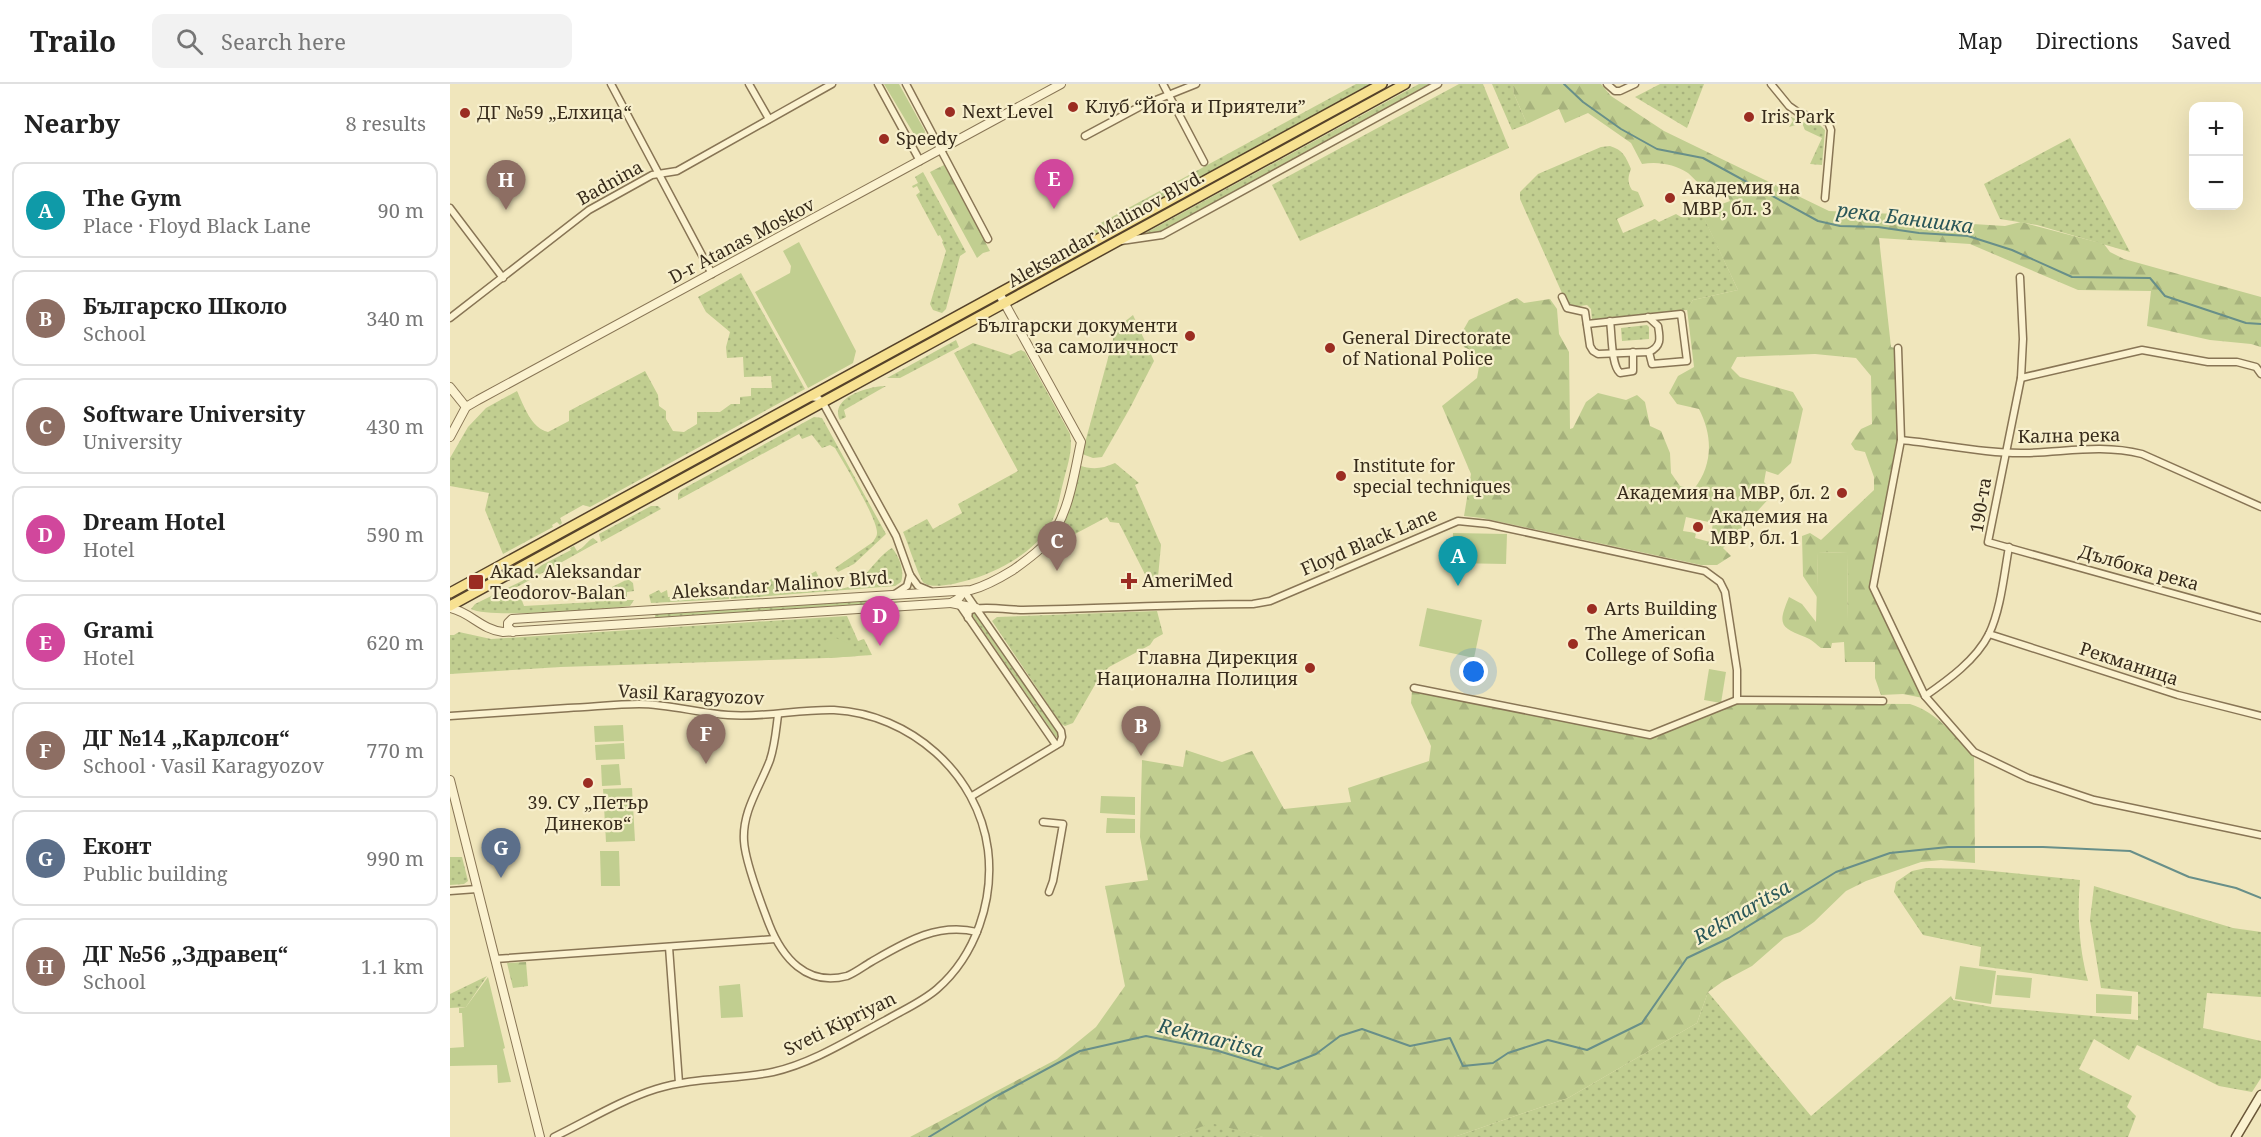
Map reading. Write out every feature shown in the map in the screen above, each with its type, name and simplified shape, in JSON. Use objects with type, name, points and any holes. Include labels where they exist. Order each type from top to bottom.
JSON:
[{"type":"main road","name":"Aleksandar Malinov Blvd.","points":[[450,593],[1382,84]]},
{"type":"main road","name":"Aleksandar Malinov Blvd.","points":[[450,607],[1405,84]]},
{"type":"main road","points":[[2236,1137],[2261,1095]]},
{"type":"street","points":[[611,84],[712,274]]},
{"type":"street","points":[[749,84],[769,119]]},
{"type":"street","name":"Badnina","points":[[450,318],[589,210],[652,176],[677,171],[832,84]]},
{"type":"street","points":[[878,84],[920,161]]},
{"type":"street","points":[[906,84],[988,239]]},
{"type":"street","name":"D-r Atanas Moskov","points":[[466,407],[1061,84]]},
{"type":"street","points":[[1163,84],[1204,162]]},
{"type":"street","points":[[1085,136],[1141,106],[1196,84]]},
{"type":"street","points":[[1118,242],[1161,235],[1438,84]]},
{"type":"street","points":[[1607,84],[1615,92],[1635,84]]},
{"type":"street","points":[[1771,84],[1789,106],[1798,113],[1828,122],[1831,130],[1825,198]]},
{"type":"street","points":[[450,208],[503,278]]},
{"type":"street","name":"190-та","points":[[1925,696],[1958,671],[1989,634],[2000,596],[2009,547],[1988,542],[2021,378],[2024,339],[2020,276]]},
{"type":"street","points":[[999,293],[1005,304]]},
{"type":"street","points":[[1562,297],[1567,308],[1585,312],[1593,351],[1598,354],[1649,352],[1659,345],[1658,326],[1647,317]]},
{"type":"street","name":"Aleksandar Malinov Blvd.","points":[[450,607],[465,612],[493,630],[513,632],[958,598],[1005,574],[1033,555],[1046,543],[1054,531],[1064,509],[1081,442],[1005,304]]},
{"type":"street","points":[[1587,324],[1681,314],[1687,357],[1684,362],[1654,365],[1649,352]]},
{"type":"street","points":[[1610,321],[1617,371],[1630,373],[1634,368],[1633,352]]},
{"type":"street","points":[[1898,348],[1901,440],[1873,586],[1925,696],[1974,752],[2028,778],[2094,800],[2261,835]]},
{"type":"street","points":[[2021,378],[2142,350],[2208,362],[2237,362],[2256,367],[2261,374]]},
{"type":"street","points":[[450,387],[466,407],[450,436]]},
{"type":"street","points":[[809,397],[818,398],[823,403],[896,536],[910,575],[921,589],[933,592]]},
{"type":"street","name":"Кална река","points":[[1901,440],[2025,453],[2109,448],[2126,450],[2142,454],[2261,507]]},
{"type":"street","name":"Floyd Black Lane","points":[[958,598],[976,608],[998,610],[1262,603],[1458,521],[1488,524],[1705,571],[1720,582],[1725,592],[1737,670],[1737,700]]},
{"type":"street","name":"Дълбока река","points":[[2009,547],[2261,618]]},
{"type":"street","points":[[894,594],[907,586],[910,575]]},
{"type":"street","name":"Aleksandar Malinov Blvd.","points":[[513,632],[508,627],[512,619],[933,592],[946,592],[958,598]]},
{"type":"street","points":[[958,598],[976,608],[1061,731],[1062,737],[1056,745],[972,796]]},
{"type":"street","points":[[958,598],[968,618],[1056,745]]},
{"type":"street","points":[[968,618],[969,611],[976,608]]},
{"type":"street","points":[[988,626],[989,616],[998,610]]},
{"type":"street","name":"Рекманица","points":[[1989,634],[2178,695],[2261,716]]},
{"type":"street","points":[[1413,688],[1650,735],[1737,700],[1883,700]]},
{"type":"street","name":"Vasil Karagyozov","points":[[450,716],[638,704],[725,715],[778,715],[830,710],[871,715],[906,731],[935,752],[953,770],[972,796]]},
{"type":"street","points":[[778,715],[771,758],[745,816],[743,842],[775,939],[789,960],[806,973],[825,977],[848,975],[915,937],[939,930],[964,929],[977,932]]},
{"type":"street","points":[[450,780],[540,1137]]},
{"type":"street","name":"Sveti Kipriyan","points":[[554,1137],[654,1090],[679,1083],[772,1072],[825,1052],[912,1006],[936,990],[956,969],[977,932],[986,903],[988,860],[985,836],[972,796]]},
{"type":"street","points":[[1043,822],[1063,824],[1049,892]]},
{"type":"street","points":[[450,891],[477,890]]},
{"type":"street","points":[[495,959],[775,939]]},
{"type":"street","points":[[669,947],[679,1083]]},
{"type":"green space","points":[[884,84],[899,84],[925,131],[924,137],[919,139],[915,136]]},
{"type":"green space","points":[[1356,84],[1372,84],[1087,240],[1099,224]]},
{"type":"green space","points":[[1419,84],[1432,84],[1159,234],[1140,236]]},
{"type":"green space","points":[[1459,84],[1483,84],[1509,148],[1300,241],[1272,185]]},
{"type":"green space","points":[[1492,84],[1513,84],[1514,94],[1527,124],[1512,130]]},
{"type":"green space","points":[[1513,84],[1601,84],[1611,96],[1664,131],[1829,211],[1917,215],[1957,223],[2005,226],[2021,222],[2104,244],[2110,252],[2124,259],[2261,297],[2261,347],[2210,340],[2147,326],[2151,291],[2078,290],[1970,244],[1879,238],[1891,347],[1895,348],[1899,439],[1871,578],[1871,592],[1923,698],[1903,694],[1881,695],[1875,678],[1875,662],[1845,662],[1844,642],[1832,643],[1831,648],[1821,648],[1790,630],[1782,619],[1789,597],[1802,604],[1816,622],[1847,622],[1848,553],[1818,552],[1817,597],[1803,576],[1802,536],[1810,533],[1821,540],[1874,490],[1874,477],[1865,452],[1855,450],[1851,444],[1861,429],[1872,424],[1871,376],[1856,358],[1815,354],[1737,357],[1731,368],[1740,377],[1793,392],[1803,409],[1791,463],[1778,475],[1766,471],[1764,482],[1774,493],[1729,542],[1711,535],[1713,523],[1686,517],[1683,531],[1696,533],[1695,538],[1725,546],[1723,548],[1731,556],[1717,565],[1701,565],[1464,516],[1471,474],[1442,406],[1477,378],[1480,361],[1474,352],[1464,347],[1461,334],[1469,320],[1517,298],[1524,303],[1550,299],[1557,309],[1559,334],[1569,352],[1570,429],[1573,428],[1586,402],[1598,393],[1626,400],[1637,395],[1645,402],[1650,426],[1661,431],[1670,453],[1671,473],[1680,486],[1694,489],[1708,460],[1707,430],[1699,409],[1677,404],[1669,393],[1678,376],[1694,367],[1687,309],[1693,300],[1738,290],[1701,212],[1730,201],[1724,186],[1706,189],[1688,173],[1672,165],[1642,164],[1631,143],[1588,113],[1565,123],[1559,109],[1527,124],[1514,94]]},
{"type":"green space","points":[[1660,84],[1704,84],[1687,128],[1635,97]]},
{"type":"green space","points":[[1791,117],[1808,124],[1820,125],[1825,130],[1822,165],[1810,164],[1822,138],[1805,130],[1802,123],[1789,127],[1793,121]]},
{"type":"green space","points":[[2070,138],[2130,252],[2037,225],[2000,219],[1984,184]]},
{"type":"green space","points":[[1610,146],[1626,158],[1631,169],[1629,184],[1632,190],[1638,192],[1644,206],[1617,219],[1623,233],[1655,219],[1659,222],[1676,214],[1681,217],[1700,209],[1738,290],[1693,300],[1687,310],[1592,320],[1591,309],[1587,305],[1572,307],[1566,302],[1520,199],[1520,192],[1538,174],[1601,147]]},
{"type":"green space","points":[[944,165],[990,251],[977,258],[930,172]]},
{"type":"green space","points":[[923,172],[966,252],[960,256],[946,309],[942,313],[933,310],[930,304],[946,251],[940,235],[938,236],[916,195],[920,192],[917,186],[913,188],[912,186],[918,183],[915,177]]},
{"type":"green space","points":[[799,242],[856,351],[853,363],[808,388],[755,292],[790,273],[791,266],[783,251]]},
{"type":"green space","points":[[741,273],[805,389],[590,507],[583,505],[560,518],[562,523],[560,525],[557,522],[552,525],[553,527],[503,554],[485,510],[489,493],[450,486],[450,458],[468,427],[486,408],[517,391],[525,410],[533,421],[542,430],[548,432],[569,421],[569,411],[645,371],[658,395],[659,406],[666,411],[666,419],[673,431],[684,432],[697,424],[697,412],[720,412],[731,404],[740,404],[740,397],[751,396],[751,388],[772,388],[771,376],[744,377],[743,357],[727,358],[726,347],[730,332],[706,312],[698,297]]},
{"type":"green space","points":[[1133,315],[1154,361],[1102,457],[1093,458],[1082,454],[1114,336],[1123,323]]},
{"type":"green space","points":[[1647,325],[1649,339],[1622,341],[1621,328]]},
{"type":"green space","points":[[956,340],[959,347],[900,378],[887,378]]},
{"type":"green space","points":[[973,343],[1010,355],[1021,350],[1025,352],[1070,434],[1070,456],[1053,518],[1035,544],[1014,560],[989,573],[955,583],[933,586],[922,581],[903,532],[927,519],[933,529],[962,513],[958,504],[1018,471],[954,353]]},
{"type":"green space","points":[[886,386],[844,410],[846,417],[840,420],[838,412],[840,405],[846,399],[871,388]]},
{"type":"green space","points":[[814,417],[822,418],[886,534],[854,564],[838,572],[835,568],[873,542],[877,534],[876,526],[860,491],[835,448],[830,445],[822,448],[812,435],[802,439],[799,434],[678,500],[681,490]]},
{"type":"green space","points":[[1115,463],[1139,483],[1135,485],[1161,545],[1157,588],[1153,590],[1119,523],[1110,522],[1107,517],[1058,543],[1056,540],[1067,517],[1078,465],[1097,468]]},
{"type":"green space","points":[[651,506],[658,506],[661,509],[601,542],[599,534]]},
{"type":"green space","points":[[1453,533],[1507,534],[1506,564],[1452,563]]},
{"type":"green space","points":[[593,538],[598,542],[517,587],[524,606],[595,602],[595,596],[598,595],[602,601],[616,594],[612,587],[628,579],[633,583],[634,591],[627,592],[627,600],[634,600],[630,606],[522,613],[482,612],[471,609],[475,604],[522,581],[542,565],[571,550],[570,548],[574,546],[577,551]]},
{"type":"green space","points":[[892,548],[902,569],[901,582],[895,586],[731,599],[730,592],[736,589],[739,593],[755,589],[773,578],[780,591],[791,585],[794,590],[807,583],[805,577],[816,571],[818,577],[828,587],[841,589],[858,581]]},
{"type":"green space","points":[[1818,552],[1848,553],[1847,622],[1816,622]]},
{"type":"green space","points":[[659,590],[661,593],[667,590],[668,597],[729,594],[729,599],[651,603],[649,595]]},
{"type":"green space","points":[[873,600],[873,604],[655,618],[655,614]]},
{"type":"green space","points":[[1427,608],[1482,620],[1474,658],[1419,646]]},
{"type":"green space","points":[[1157,611],[1163,634],[1154,639],[1150,645],[1109,667],[1100,676],[1073,723],[1065,726],[1061,724],[992,621],[997,617]]},
{"type":"green space","points":[[972,613],[975,614],[1059,738],[1056,737]]},
{"type":"green space","points":[[847,616],[858,641],[864,639],[872,655],[561,667],[450,674],[450,635],[459,632],[491,639]]},
{"type":"green space","points":[[836,638],[847,643],[858,656],[829,658],[825,643]]},
{"type":"green space","points":[[1709,669],[1726,672],[1721,703],[1704,700]]},
{"type":"green space","points":[[1412,691],[1650,739],[1738,703],[1910,704],[1936,718],[1974,752],[1975,863],[1941,860],[1921,862],[1866,881],[1846,891],[1814,922],[1800,932],[1784,938],[1752,966],[1708,992],[1697,1023],[1568,1098],[1454,1137],[1263,1137],[1211,1123],[1175,1137],[910,1137],[1057,1059],[1096,1027],[1125,986],[1105,886],[1148,880],[1140,837],[1142,760],[1183,767],[1186,750],[1222,762],[1252,751],[1284,809],[1351,802],[1348,788],[1429,761],[1431,746],[1411,703]]},
{"type":"green space","points":[[623,725],[624,741],[595,742],[594,726]]},
{"type":"green space","points":[[624,743],[625,759],[596,760],[595,745]]},
{"type":"green space","points":[[619,764],[621,785],[602,786],[601,765]]},
{"type":"green space","points":[[632,788],[635,841],[606,842],[603,789]]},
{"type":"green space","points":[[1101,796],[1135,797],[1135,815],[1100,813]]},
{"type":"green space","points":[[1107,818],[1135,819],[1135,833],[1106,833]]},
{"type":"green space","points":[[600,851],[619,851],[620,886],[601,886]]},
{"type":"green space","points":[[450,857],[462,857],[468,881],[464,884],[450,885]]},
{"type":"green space","points":[[1926,868],[1972,869],[2080,880],[2080,931],[2088,981],[1979,966],[1981,947],[1923,935],[1894,892],[1896,882],[1912,871]]},
{"type":"green space","points":[[2094,886],[2233,928],[2261,932],[2261,997],[2207,993],[2203,1028],[2261,1041],[2261,1078],[2252,1092],[2219,1086],[2137,1045],[2129,1060],[2094,1039],[2079,1069],[2132,1096],[2127,1107],[2136,1116],[2128,1137],[1454,1137],[1568,1098],[1697,1023],[1708,992],[1811,1116],[1951,996],[1953,1000],[1992,1007],[2138,1020],[2138,992],[2101,988],[2090,920]]},
{"type":"green space","points":[[526,962],[528,986],[513,988],[507,963]]},
{"type":"green space","points":[[1960,966],[1996,971],[1991,1004],[1955,999]]},
{"type":"green space","points":[[1997,975],[2032,978],[2030,998],[1995,995]]},
{"type":"green space","points":[[487,976],[466,1007],[450,1008],[450,994]]},
{"type":"green space","points":[[488,977],[511,1082],[498,1083],[497,1065],[450,1066],[450,1048],[464,1047],[462,1013],[459,1013],[459,1008],[466,1007]]},
{"type":"green space","points":[[740,984],[743,1017],[721,1018],[719,986]]},
{"type":"green space","points":[[2096,994],[2132,996],[2131,1014],[2096,1013]]},
{"type":"green space","points":[[1211,1122],[1263,1137],[1175,1137]]},
{"type":"waterway","name":"река Банишка","points":[[1564,84],[1583,102],[1621,129],[1657,149],[1703,158],[1818,221],[1840,226],[1878,227],[1919,233],[1968,236],[2012,250],[2072,277],[2150,278],[2165,296],[2246,323],[2261,324]]},
{"type":"waterway","name":"Rekmaritsa","points":[[929,1137],[993,1098],[1080,1051],[1146,1036],[1215,1050],[1278,1069],[1316,1054],[1340,1036],[1362,1029],[1410,1046],[1450,1038],[1463,1066],[1493,1063],[1508,1053],[1548,1040],[1587,1050],[1642,1023],[1687,958],[1729,938],[1836,872],[1890,853],[1948,847],[2043,847],[2130,851],[2189,877],[2236,888],[2261,898]]},
{"type":"place","name":"Клуб “Йога и Приятели”","points":[[1073,107]]},
{"type":"place","name":"Next Level","points":[[950,112]]},
{"type":"place","name":"ДГ №59 „Елхица“","points":[[465,113]]},
{"type":"place","name":"Iris Park","points":[[1749,117]]},
{"type":"place","name":"Speedy","points":[[884,139]]},
{"type":"place","name":"Академия на МВР, бл. 3","points":[[1670,198]]},
{"type":"place","name":"Grami","points":[[1054,209]]},
{"type":"place","name":"ДГ №56 „Здравец“","points":[[506,210]]},
{"type":"place","name":"Български документи за самоличност","points":[[1190,336]]},
{"type":"place","name":"General Directorate of National Police","points":[[1330,348]]},
{"type":"place","name":"Institute for special techniques","points":[[1341,476]]},
{"type":"place","name":"Академия на МВР, бл. 2","points":[[1842,493]]},
{"type":"place","name":"Академия на МВР, бл. 1","points":[[1698,527]]},
{"type":"place","name":"Software University","points":[[1057,571]]},
{"type":"place","name":"AmeriMed","points":[[1129,581]]},
{"type":"place","name":"Akad. Aleksandar Teodorov-Balan","points":[[476,582]]},
{"type":"place","name":"The Gym","points":[[1458,586]]},
{"type":"place","name":"Arts Building","points":[[1592,609]]},
{"type":"place","name":"The American College of Sofia","points":[[1573,644]]},
{"type":"place","name":"Dream Hotel","points":[[880,646]]},
{"type":"place","name":"Главна Дирекция Национална Полиция","points":[[1310,668]]},
{"type":"place","name":"Българско Школо","points":[[1141,756]]},
{"type":"place","name":"ДГ №14 „Карлсон“","points":[[706,764]]},
{"type":"place","name":"39. СУ „Петър Динеков“","points":[[588,783]]},
{"type":"place","name":"Еконт","points":[[501,878]]}]
